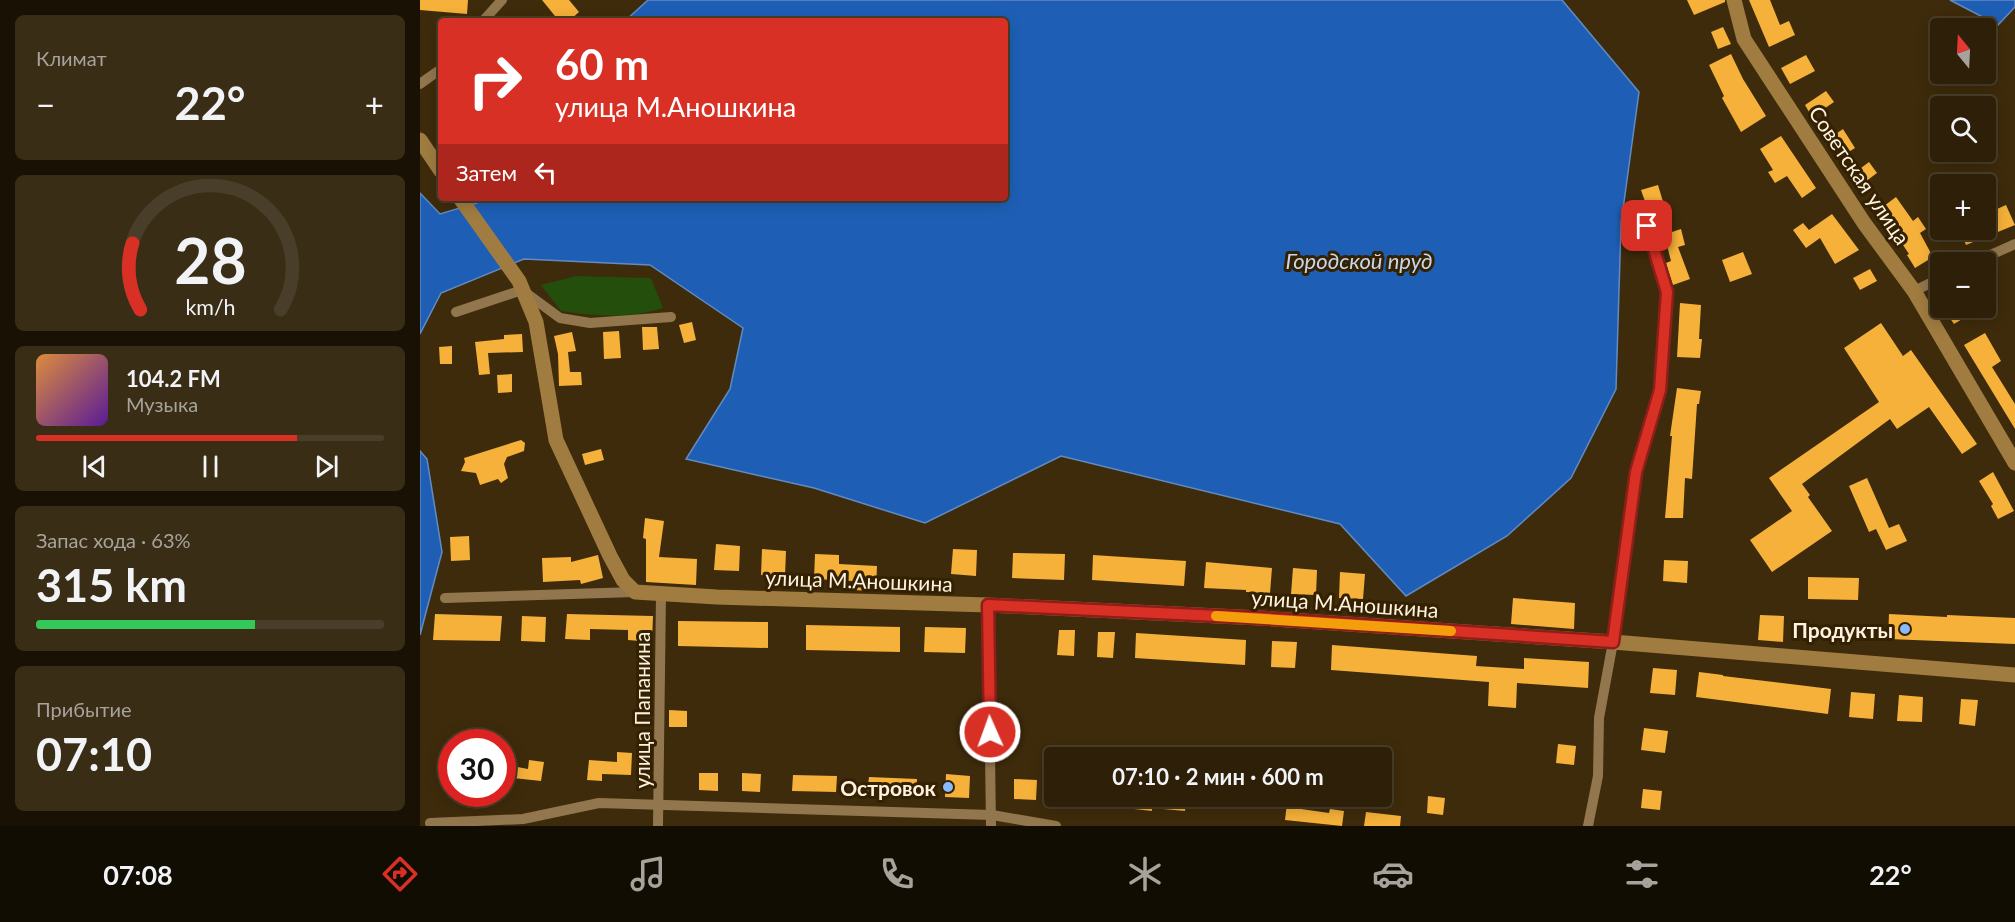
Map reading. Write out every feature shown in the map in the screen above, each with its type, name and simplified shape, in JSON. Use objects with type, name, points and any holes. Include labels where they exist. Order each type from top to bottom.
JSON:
[{"type":"street","points":[[486,18],[502,0]]},
{"type":"street","name":"Советская улица","points":[[1734,0],[1744,39],[1864,223],[1914,291],[2015,463]]},
{"type":"street","points":[[420,84],[438,71]]},
{"type":"street","points":[[420,141],[438,167]]},
{"type":"street","points":[[462,201],[511,268],[522,290],[536,322],[556,440],[610,556],[623,580],[635,592]]},
{"type":"street","points":[[1588,826],[1598,776],[1599,718],[1613,642],[1636,472],[1660,390],[1667,292],[1647,226]]},
{"type":"street","points":[[1996,253],[2015,244]]},
{"type":"street","points":[[1914,291],[1930,283]]},
{"type":"street","points":[[456,312],[522,290]]},
{"type":"street","points":[[522,290],[560,318],[590,323],[671,317]]},
{"type":"street","name":"улица М.Аношкина","points":[[445,598],[635,592],[728,598],[988,605],[1260,618],[1613,642],[2015,675]]},
{"type":"street","name":"улица Папанина","points":[[658,826],[661,594]]},
{"type":"street","points":[[988,605],[992,820]]},
{"type":"street","points":[[430,823],[523,819],[599,803],[660,803],[992,820],[1056,826]]},
{"type":"green space","points":[[576,276],[651,278],[663,308],[638,314],[612,316],[561,311],[541,285]]},
{"type":"water","name":"Городской пруд","points":[[648,0],[1562,0],[1639,92],[1621,224],[1616,389],[1571,478],[1507,536],[1406,596],[1340,524],[1061,456],[925,523],[814,488],[686,459],[730,389],[743,328],[650,265],[524,259],[441,293],[420,334],[420,193],[440,214],[477,203],[477,201],[1008,201],[1008,18],[628,18]]},
{"type":"water","points":[[1950,0],[2015,0],[2015,7],[1998,25],[1996,18],[1985,18]]},
{"type":"water","points":[[420,451],[427,459],[442,552],[420,635]]},
{"type":"building","points":[[420,0],[468,0],[467,14],[420,10]]},
{"type":"building","points":[[542,0],[569,0],[579,12],[572,18],[557,18]]},
{"type":"building","points":[[1687,0],[1725,0],[1725,2],[1694,15]]},
{"type":"building","points":[[1749,0],[1770,0],[1780,25],[1789,21],[1795,35],[1769,47]]},
{"type":"building","points":[[1723,27],[1731,44],[1718,49],[1711,32]]},
{"type":"building","points":[[1731,54],[1743,79],[1766,116],[1741,132],[1722,98],[1724,96],[1709,65]]},
{"type":"building","points":[[1806,55],[1815,71],[1790,84],[1781,68]]},
{"type":"building","points":[[1826,91],[1834,102],[1812,117],[1805,105]]},
{"type":"building","points":[[1843,129],[1855,148],[1839,158],[1827,140]]},
{"type":"building","points":[[1781,136],[1816,188],[1802,198],[1787,176],[1775,183],[1768,172],[1773,170],[1760,149]]},
{"type":"building","points":[[1869,162],[1877,173],[1861,185],[1853,174]]},
{"type":"building","points":[[1658,185],[1664,205],[1648,210],[1641,190]]},
{"type":"building","points":[[1896,197],[1913,221],[1918,217],[1926,229],[1920,233],[1930,252],[1930,259],[1915,268],[1896,232],[1880,209]]},
{"type":"building","points":[[2006,205],[2015,225],[1996,233],[1996,209]]},
{"type":"building","points":[[1832,214],[1859,250],[1835,264],[1820,238],[1806,248],[1793,230],[1803,223],[1809,230]]},
{"type":"building","points":[[1669,224],[1672,232],[1681,229],[1685,245],[1678,247],[1690,279],[1673,285],[1666,263],[1671,261],[1662,226]]},
{"type":"building","points":[[1964,240],[1978,240],[1966,245]]},
{"type":"building","points":[[1743,252],[1752,274],[1730,282],[1722,260]]},
{"type":"building","points":[[1870,269],[1877,281],[1860,290],[1853,278]]},
{"type":"building","points":[[1680,303],[1701,305],[1700,358],[1677,357]]},
{"type":"building","points":[[1950,318],[1964,318],[1954,324]]},
{"type":"building","points":[[692,322],[696,340],[684,343],[679,325]]},
{"type":"building","points":[[1881,323],[1903,356],[1911,350],[1977,444],[1962,454],[1929,407],[1897,429],[1890,419],[1802,484],[1810,495],[1808,497],[1832,531],[1772,572],[1750,540],[1792,511],[1769,478],[1879,402],[1844,348]]},
{"type":"building","points":[[642,327],[657,327],[659,349],[643,350]]},
{"type":"building","points":[[619,331],[621,358],[604,359],[603,332]]},
{"type":"building","points":[[572,332],[576,351],[568,352],[570,372],[581,372],[582,385],[559,386],[558,354],[554,336]]},
{"type":"building","points":[[1985,333],[2001,361],[1992,367],[2015,404],[2015,429],[1964,345]]},
{"type":"building","points":[[522,334],[523,352],[488,353],[490,374],[479,375],[475,342],[504,339],[504,335]]},
{"type":"building","points":[[452,346],[452,364],[440,364],[439,347]]},
{"type":"building","points":[[512,374],[512,392],[498,393],[497,375]]},
{"type":"building","points":[[1677,388],[1701,391],[1699,404],[1697,404],[1692,479],[1685,478],[1683,518],[1665,518],[1672,436],[1670,436]]},
{"type":"building","points":[[521,440],[525,443],[524,451],[507,457],[504,464],[508,478],[501,483],[498,479],[480,485],[476,473],[461,471],[465,462],[464,458]]},
{"type":"building","points":[[601,449],[604,460],[585,465],[582,454]]},
{"type":"building","points":[[1993,472],[2014,511],[1998,519],[1991,506],[1993,504],[1979,481]]},
{"type":"building","points":[[1867,478],[1889,528],[1899,524],[1907,541],[1886,550],[1876,529],[1869,532],[1849,486]]},
{"type":"building","points":[[645,518],[664,521],[659,557],[697,559],[696,585],[646,582],[646,539],[643,538]]},
{"type":"building","points":[[469,536],[470,560],[451,561],[450,537]]},
{"type":"building","points":[[716,544],[740,546],[739,571],[714,570]]},
{"type":"building","points":[[762,549],[786,551],[785,576],[761,575]]},
{"type":"building","points":[[953,549],[977,550],[976,576],[951,574]]},
{"type":"building","points":[[1013,553],[1065,554],[1064,580],[1012,578]]},
{"type":"building","points":[[815,554],[839,555],[839,564],[877,566],[876,591],[852,590],[852,581],[814,579]]},
{"type":"building","points":[[598,555],[603,578],[581,584],[580,580],[543,582],[542,558],[571,557],[571,562]]},
{"type":"building","points":[[1093,555],[1186,561],[1184,586],[1092,580]]},
{"type":"building","points":[[1664,560],[1688,561],[1687,583],[1663,581]]},
{"type":"building","points":[[1206,562],[1272,568],[1270,593],[1204,588]]},
{"type":"building","points":[[1293,568],[1317,570],[1316,595],[1291,594]]},
{"type":"building","points":[[1340,572],[1365,574],[1363,599],[1339,598]]},
{"type":"building","points":[[1808,577],[1859,578],[1858,600],[1808,599]]},
{"type":"building","points":[[1513,598],[1575,603],[1574,629],[1511,624]]},
{"type":"building","points":[[435,614],[502,616],[500,641],[433,640]]},
{"type":"building","points":[[567,614],[653,616],[652,642],[628,640],[628,630],[590,629],[590,640],[565,639]]},
{"type":"building","points":[[1889,614],[2015,618],[2015,644],[1888,639]]},
{"type":"building","points":[[1760,615],[1784,616],[1783,642],[1758,640]]},
{"type":"building","points":[[522,616],[546,617],[545,642],[521,641]]},
{"type":"building","points":[[678,621],[768,622],[768,648],[678,646]]},
{"type":"building","points":[[806,625],[900,627],[900,652],[806,650]]},
{"type":"building","points":[[925,627],[966,628],[965,653],[924,652]]},
{"type":"building","points":[[1059,630],[1075,630],[1074,656],[1057,655]]},
{"type":"building","points":[[1098,632],[1115,632],[1113,658],[1097,657]]},
{"type":"building","points":[[1136,633],[1246,640],[1245,665],[1135,658]]},
{"type":"building","points":[[1272,641],[1297,642],[1295,668],[1271,667]]},
{"type":"building","points":[[1332,645],[1477,656],[1476,666],[1524,669],[1524,658],[1589,662],[1588,688],[1517,683],[1516,708],[1488,706],[1489,682],[1331,670]]},
{"type":"building","points":[[1653,668],[1677,670],[1675,695],[1650,693]]},
{"type":"building","points":[[1699,672],[1831,689],[1828,714],[1696,697]]},
{"type":"building","points":[[1851,692],[1875,694],[1873,719],[1849,717]]},
{"type":"building","points":[[1899,695],[1923,697],[1922,722],[1897,721]]},
{"type":"building","points":[[1961,699],[1978,700],[1975,726],[1959,724]]},
{"type":"building","points":[[669,710],[687,711],[687,727],[669,727]]},
{"type":"building","points":[[1644,728],[1668,731],[1665,753],[1641,750]]},
{"type":"building","points":[[1558,744],[1576,746],[1574,765],[1556,763]]},
{"type":"building","points":[[617,752],[632,753],[631,775],[602,774],[602,781],[587,780],[589,760],[617,762]]},
{"type":"building","points":[[529,760],[544,762],[541,781],[516,778],[516,767],[528,769]]},
{"type":"building","points":[[699,773],[718,773],[718,791],[699,790]]},
{"type":"building","points":[[742,773],[761,774],[760,792],[742,791]]},
{"type":"building","points":[[946,774],[970,776],[969,798],[945,797]]},
{"type":"building","points":[[793,775],[837,776],[836,792],[792,791]]},
{"type":"building","points":[[869,777],[917,779],[916,796],[867,794]]},
{"type":"building","points":[[1014,779],[1037,780],[1036,800],[1014,799]]},
{"type":"building","points":[[1643,789],[1662,791],[1660,810],[1641,808]]},
{"type":"building","points":[[1428,796],[1445,798],[1443,815],[1427,813]]},
{"type":"building","points":[[1134,807],[1185,807],[1185,811],[1134,809]]},
{"type":"building","points":[[1287,807],[1301,807],[1301,809],[1329,813],[1330,809],[1344,811],[1342,826],[1285,820]]},
{"type":"building","points":[[1366,812],[1401,816],[1400,826],[1364,826]]},
{"type":"slow traffic","points":[[1216,616],[1451,631]]},
{"type":"place","name":"Продукты","points":[[1905,629]]},
{"type":"place","name":"Островок","points":[[948,787]]},
{"type":"route","points":[[990,732],[988,605],[1260,618],[1613,642],[1636,472],[1660,390],[1667,292],[1647,226]]}]
